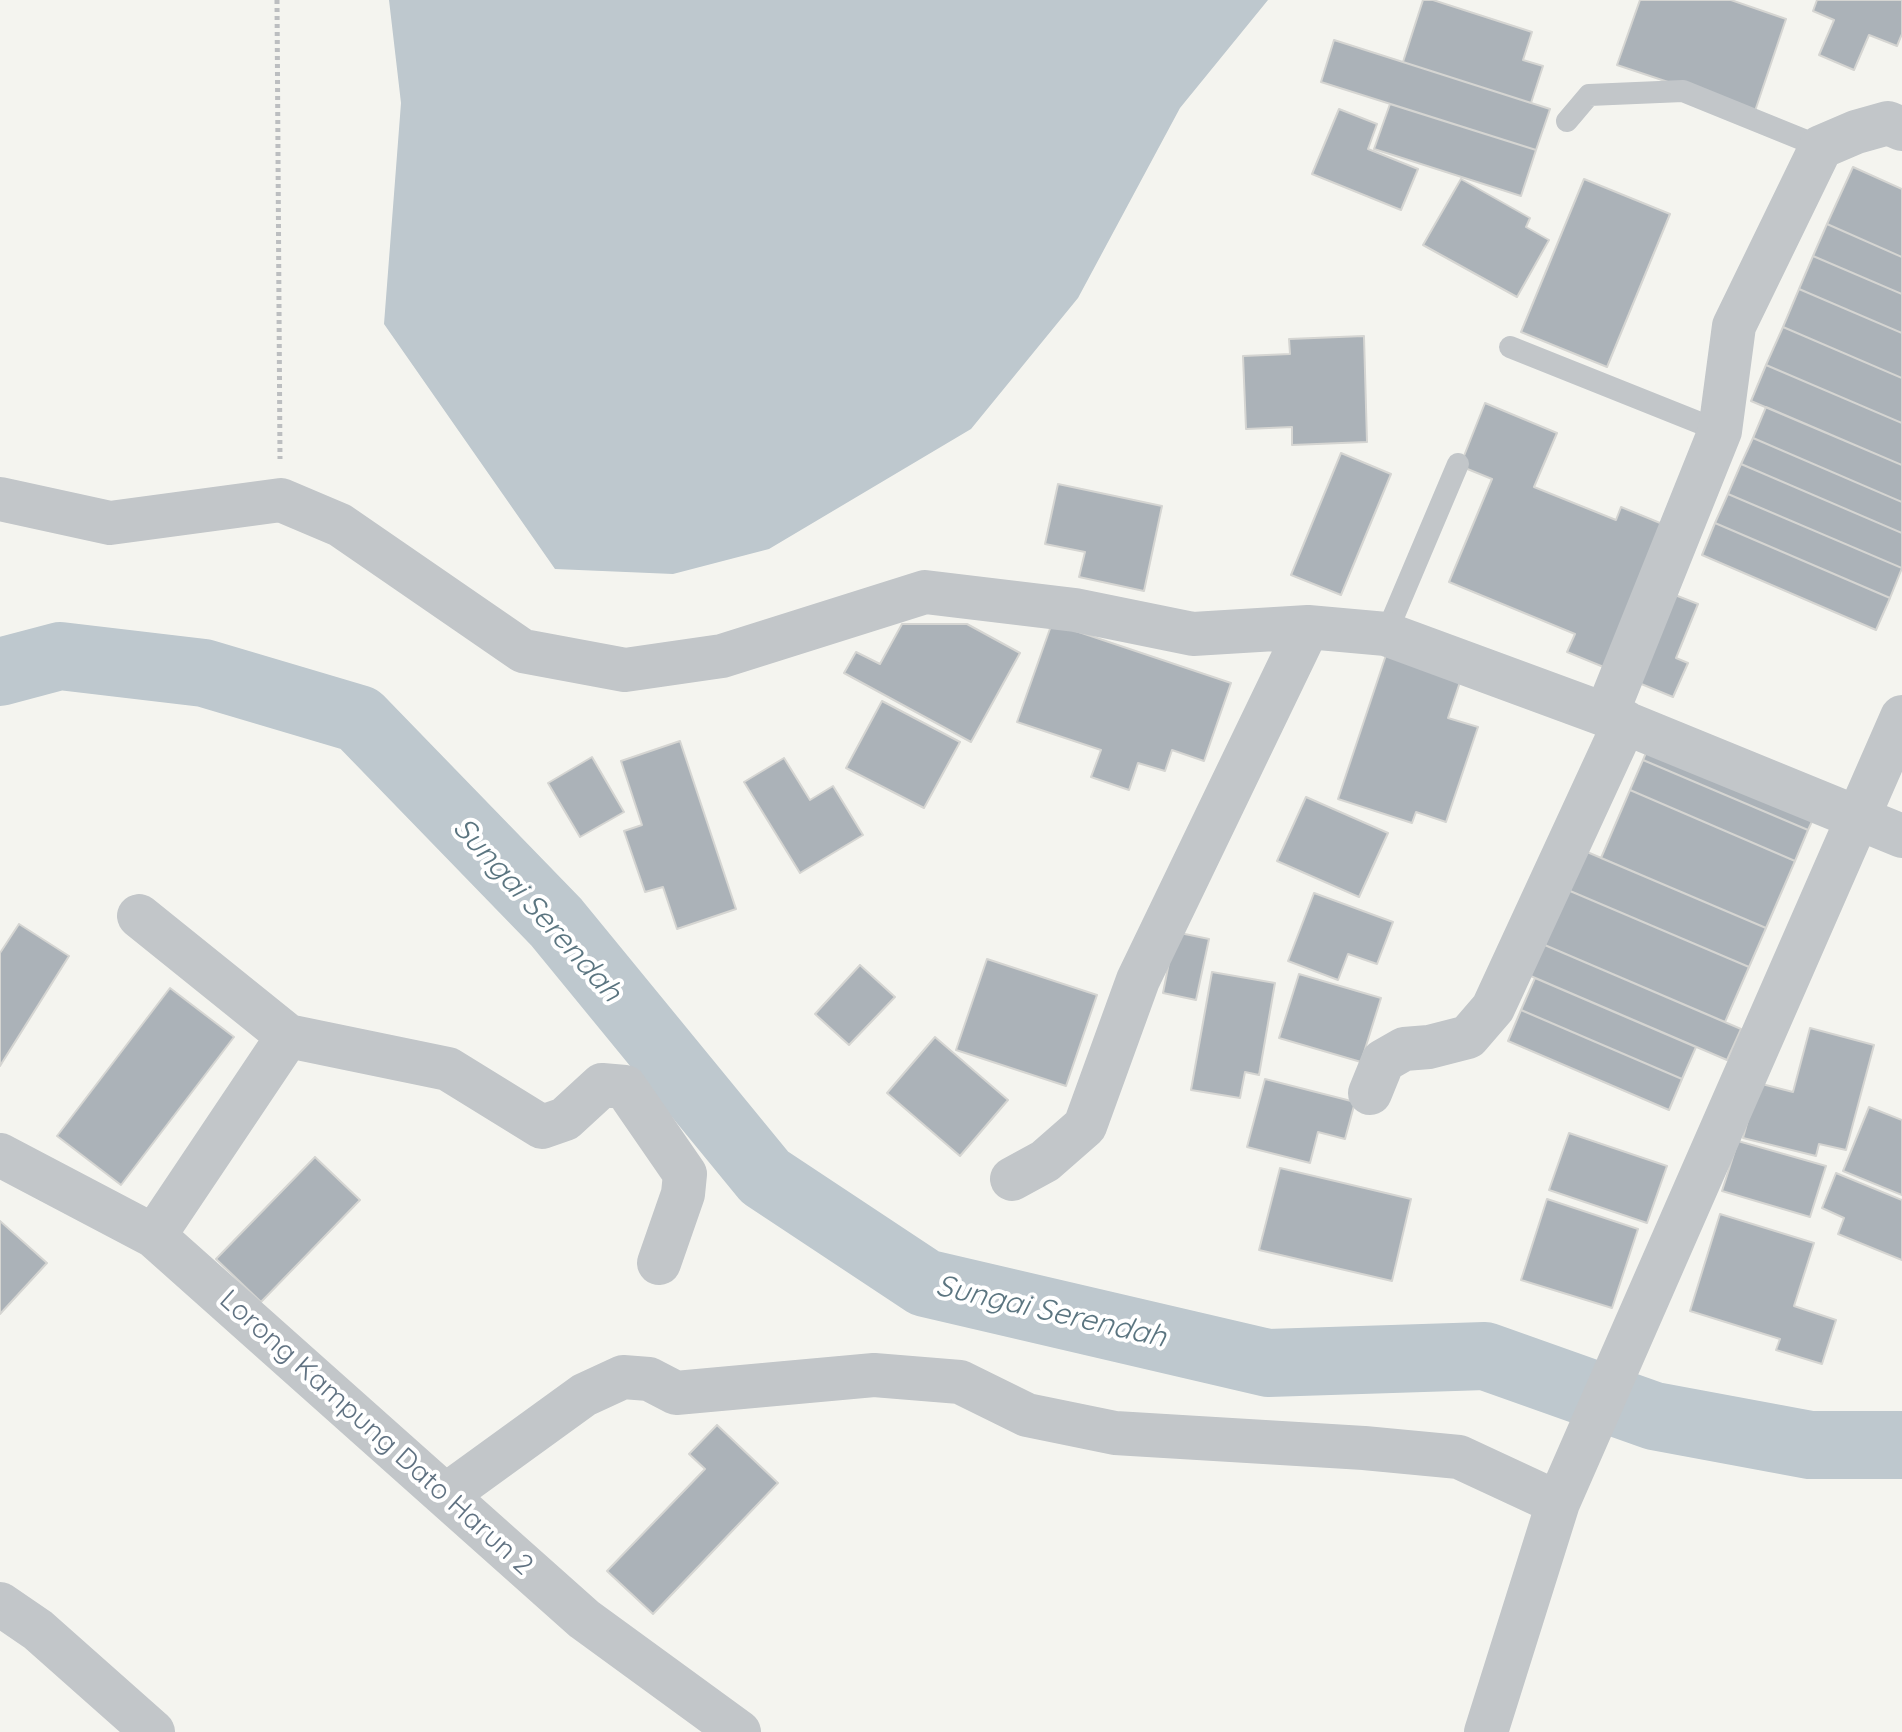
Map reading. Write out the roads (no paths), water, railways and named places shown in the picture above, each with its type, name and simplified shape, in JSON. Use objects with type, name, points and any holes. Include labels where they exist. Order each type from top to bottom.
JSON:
[{"type":"street","points":[[1370,1093],[1383,1061],[1404,1049],[1429,1047],[1468,1037],[1493,1008],[1616,719],[1720,431],[1734,326],[1821,147],[1888,123],[1902,129]]},
{"type":"street","points":[[0,499],[110,523],[281,500],[340,525],[523,651],[625,670],[722,656],[925,592],[1075,610],[1193,634],[1308,627],[1386,634],[1616,719],[1902,836]]},
{"type":"street","points":[[1012,1179],[1045,1161],[1085,1126],[1138,980],[1308,627]]},
{"type":"street","points":[[1486,1732],[1558,1503],[1902,717]]},
{"type":"street","points":[[139,916],[288,1036],[448,1069],[542,1127],[565,1119],[602,1085],[625,1087],[685,1174],[683,1194],[659,1263]]},
{"type":"street","points":[[154,1236],[288,1036]]},
{"type":"street","name":"Lorong Kampung Dato Harun 2","points":[[0,1155],[154,1236],[584,1619],[739,1732]]},
{"type":"street","points":[[446,1495],[584,1395],[623,1377],[649,1379],[676,1393],[874,1375],[960,1382],[1027,1415],[1115,1433],[1459,1457],[1558,1503]]},
{"type":"street","points":[[0,1604],[38,1630],[153,1732]]},
{"type":"lane","points":[[1567,121],[1589,95],[1683,91],[1821,147]]},
{"type":"lane","points":[[1510,347],[1720,431]]},
{"type":"lane","points":[[1386,634],[1458,464]]},
{"type":"waterway","name":"Sungai Serendah","points":[[0,672],[60,656],[204,673],[359,719],[556,922],[765,1177],[925,1283],[1268,1363],[1485,1356],[1654,1416],[1810,1445],[1902,1445]]}]
